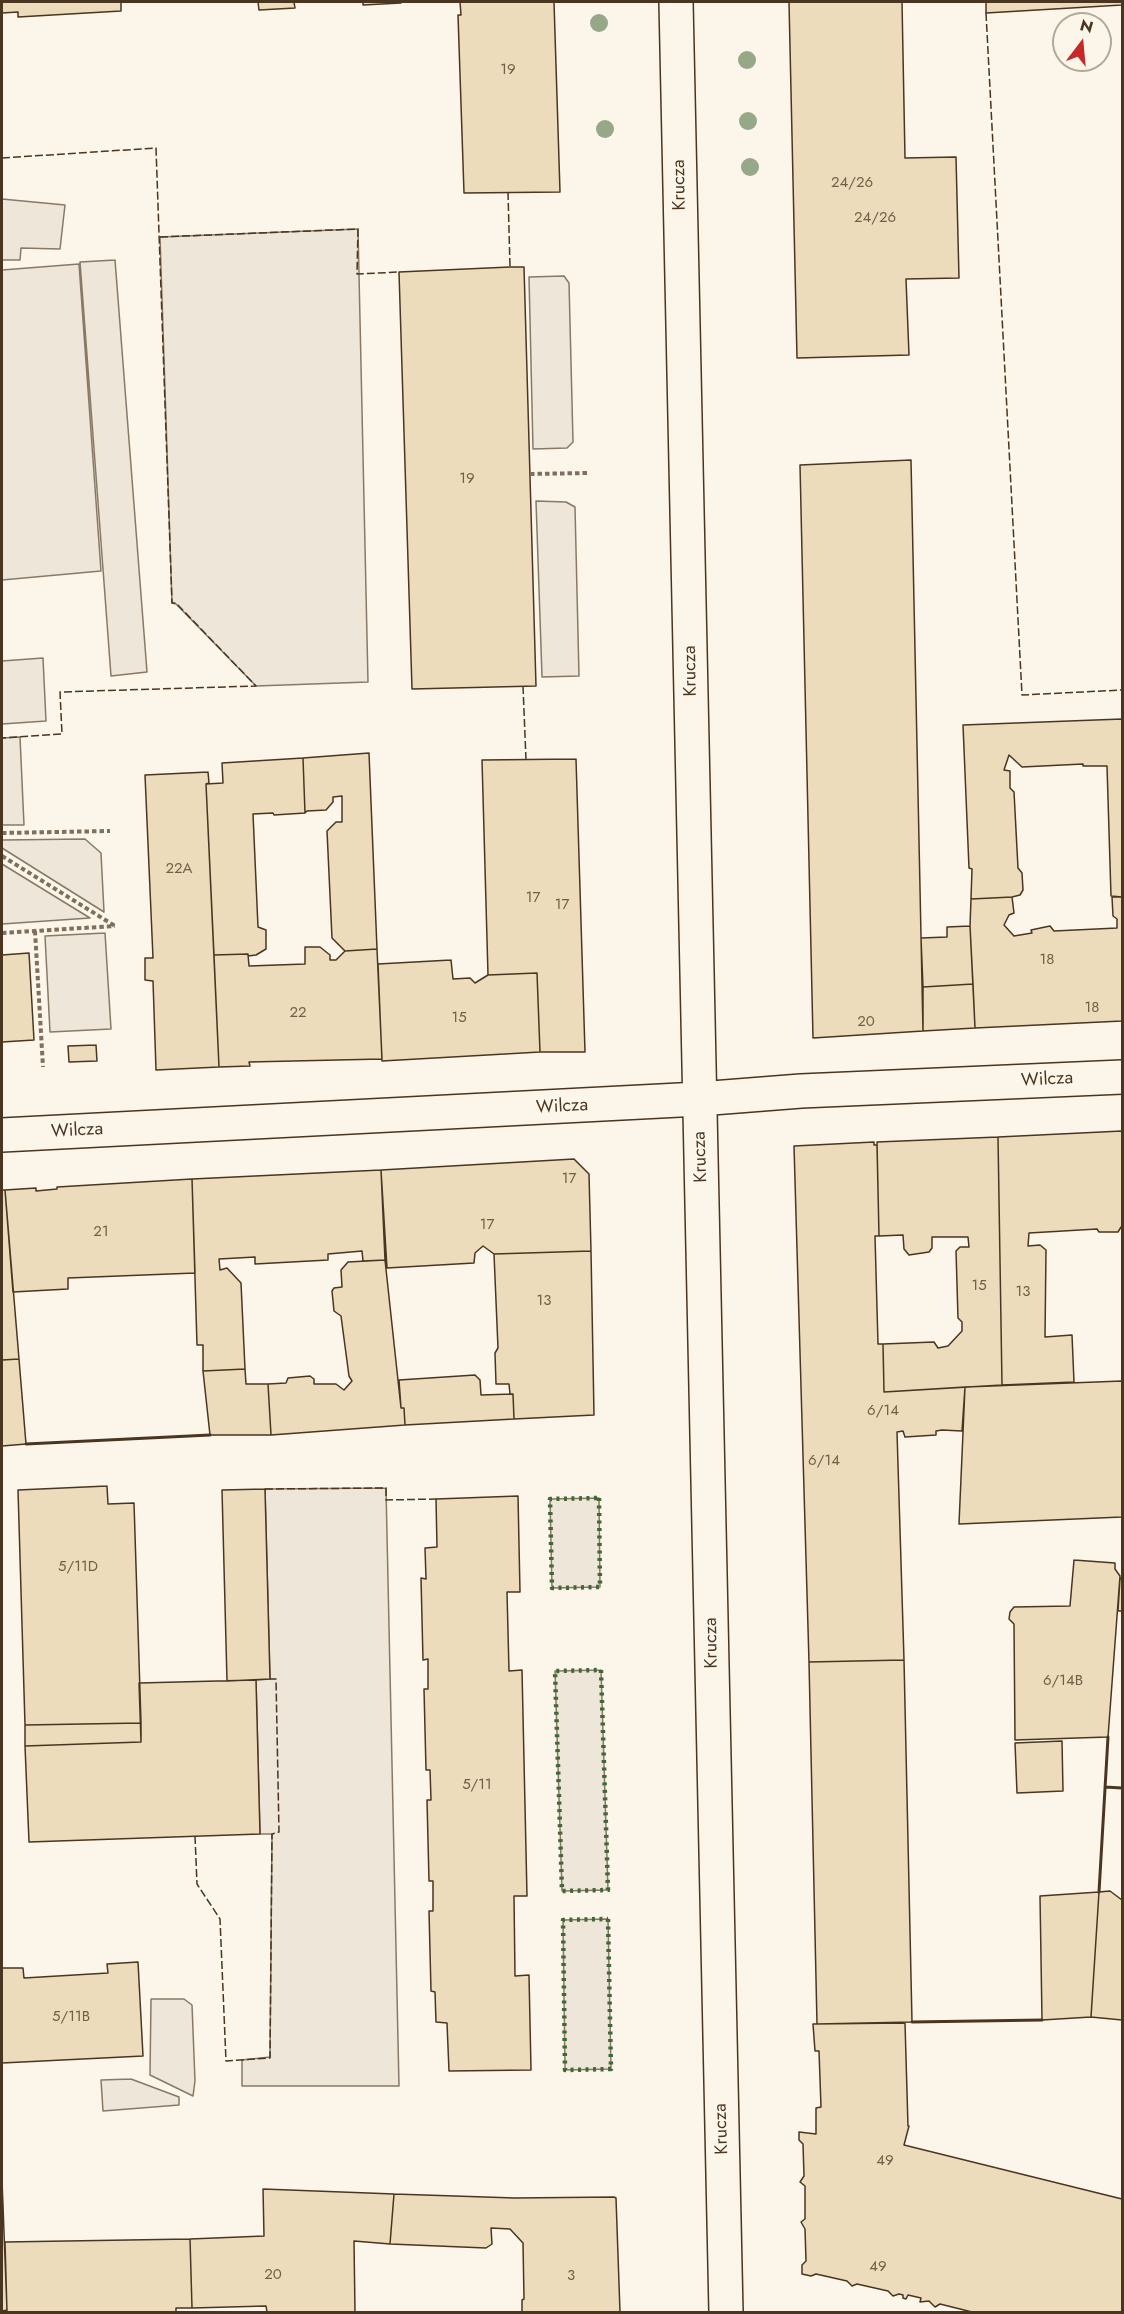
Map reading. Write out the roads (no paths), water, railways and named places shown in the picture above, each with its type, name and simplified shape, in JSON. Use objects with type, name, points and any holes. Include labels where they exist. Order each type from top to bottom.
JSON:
[{"type":"street","name":"Krucza","points":[[676,2],[726,2313]]},
{"type":"street","name":"Wilcza","points":[[2,1135],[699,1100],[801,1091],[1122,1077]]}]
